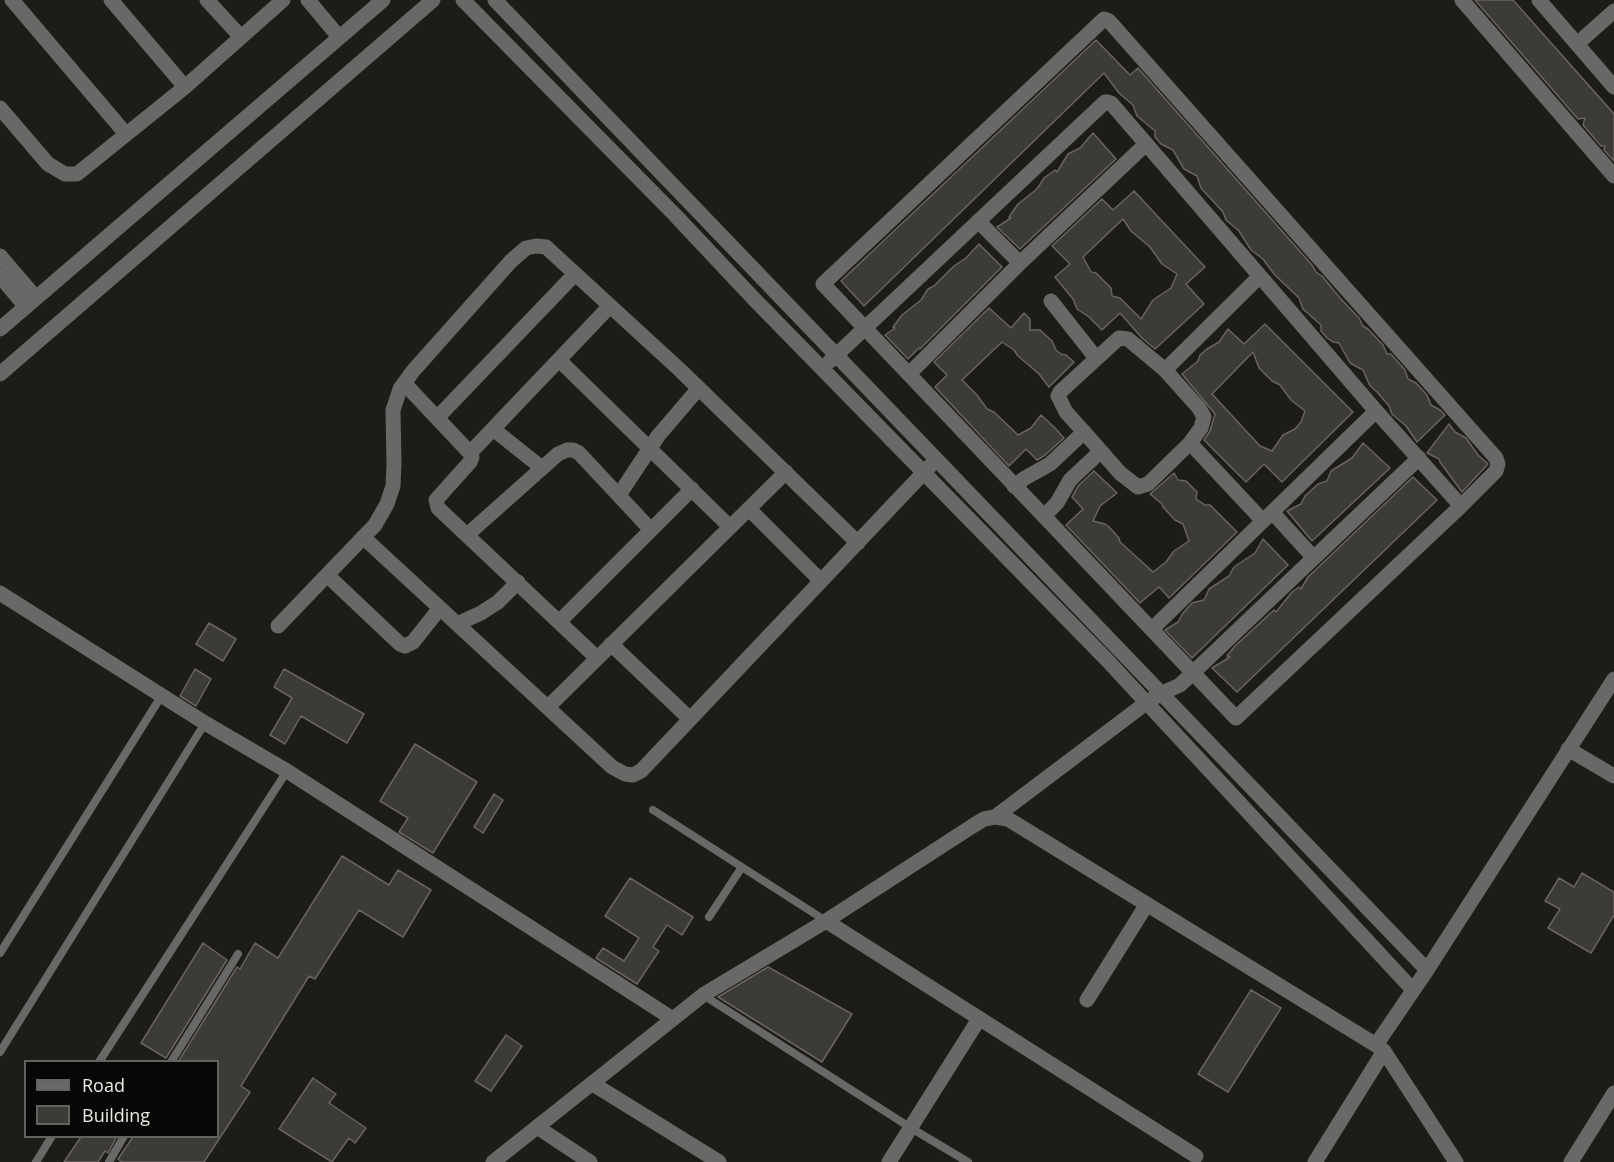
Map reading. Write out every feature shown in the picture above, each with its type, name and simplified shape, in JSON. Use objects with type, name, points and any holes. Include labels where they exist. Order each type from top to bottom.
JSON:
[{"type":"street","points":[[12,0],[126,134]]},
{"type":"street","points":[[111,0],[185,87]]},
{"type":"street","points":[[207,0],[241,37]]},
{"type":"street","points":[[0,108],[48,164],[65,174],[77,174],[185,87],[283,0]]},
{"type":"street","points":[[308,0],[339,37]]},
{"type":"street","points":[[0,329],[383,0]]},
{"type":"street","points":[[0,374],[434,0]]},
{"type":"street","points":[[462,0],[659,198],[1146,703],[1413,990]]},
{"type":"street","points":[[495,0],[1427,970]]},
{"type":"street","points":[[1462,0],[1614,176]]},
{"type":"street","points":[[1539,0],[1614,87]]},
{"type":"street","points":[[1577,44],[1614,11]]},
{"type":"street","points":[[1106,19],[1496,458],[1498,464],[1496,471],[1461,506],[1236,718],[909,374],[823,285],[824,282],[1100,22],[1106,19]]},
{"type":"street","points":[[823,369],[1105,102],[1111,103],[1376,411],[1461,506]]},
{"type":"street","points":[[909,374],[1020,263],[1146,144]]},
{"type":"street","points":[[978,221],[1020,263]]},
{"type":"street","points":[[278,626],[375,525],[387,504],[393,486],[393,410],[397,395],[404,383],[511,261],[526,248],[537,246],[546,247],[699,388],[858,543]]},
{"type":"street","points":[[0,255],[31,302]]},
{"type":"street","points":[[437,418],[575,274]]},
{"type":"street","points":[[0,276],[31,302]]},
{"type":"street","points":[[1165,370],[1260,276]]},
{"type":"street","points":[[1051,301],[1096,358]]},
{"type":"street","points":[[470,453],[610,306]]},
{"type":"street","points":[[1119,338],[1128,339],[1165,370],[1199,408],[1204,417],[1204,422],[1190,443],[1143,486],[1138,487],[1120,473],[1066,412],[1059,396],[1060,392],[1096,358],[1119,338]]},
{"type":"street","points":[[559,360],[730,527]]},
{"type":"street","points":[[404,383],[472,457],[436,500],[438,508],[597,658]]},
{"type":"street","points":[[620,495],[650,448],[699,388]]},
{"type":"street","points":[[1152,628],[1376,411]]},
{"type":"street","points":[[492,429],[542,468]]},
{"type":"street","points":[[1014,486],[1050,464],[1084,432]]},
{"type":"street","points":[[1190,443],[1267,517],[1314,558]]},
{"type":"street","points":[[467,535],[562,451],[573,450],[579,453],[620,495],[651,530]]},
{"type":"street","points":[[1044,516],[1057,503],[1070,480],[1101,451]]},
{"type":"street","points":[[995,817],[1146,703],[1180,686],[1419,458]]},
{"type":"street","points":[[363,537],[612,767],[625,774],[633,775],[641,771],[937,460]]},
{"type":"street","points":[[548,707],[786,472]]},
{"type":"street","points":[[560,621],[692,489]]},
{"type":"street","points":[[749,509],[821,581]]},
{"type":"street","points":[[327,575],[400,644],[413,642],[440,608]]},
{"type":"street","points":[[457,624],[481,614],[498,602],[518,582]]},
{"type":"street","points":[[0,593],[205,723],[287,771],[673,1019]]},
{"type":"street","points":[[611,644],[690,719]]},
{"type":"street","points":[[1315,1162],[1413,990],[1614,679]]},
{"type":"street","points":[[1568,749],[1614,776]]},
{"type":"street","points":[[493,1162],[703,995],[826,921],[984,819],[995,817],[1008,819],[1380,1048],[1456,1162]]},
{"type":"street","points":[[1087,1000],[1147,904]]},
{"type":"street","points":[[826,921],[1196,1156]]},
{"type":"street","points":[[889,1162],[979,1018]]},
{"type":"street","points":[[593,1083],[719,1162]]},
{"type":"street","points":[[1570,1162],[1614,1093]]},
{"type":"street","points":[[537,1127],[590,1162]]},
{"type":"lane","points":[[0,953],[162,695]]},
{"type":"lane","points":[[0,1052],[205,723]]},
{"type":"lane","points":[[100,1060],[287,771]]},
{"type":"lane","points":[[653,810],[826,921]]},
{"type":"lane","points":[[710,917],[742,867]]},
{"type":"lane","points":[[172,1060],[238,954]]},
{"type":"lane","points":[[703,995],[910,1128],[968,1162]]},
{"type":"lane","points":[[36,1162],[51,1138]]},
{"type":"lane","points":[[109,1162],[123,1138]]},
{"type":"building","points":[[1475,0],[1513,0],[1614,114],[1614,161],[1604,150],[1605,146],[1601,146],[1583,125],[1585,118],[1578,119]]},
{"type":"building","points":[[1096,40],[1130,75],[1138,68],[1359,318],[1363,326],[1383,345],[1387,354],[1391,354],[1405,370],[1408,379],[1416,383],[1427,395],[1431,405],[1445,415],[1417,442],[1406,426],[1392,414],[1389,406],[1370,386],[1363,370],[1350,363],[1339,343],[1327,338],[1321,331],[1321,325],[1303,309],[1299,298],[1274,274],[1263,259],[1251,250],[1239,231],[1226,220],[1223,212],[1201,188],[1197,176],[1184,169],[1173,150],[1161,144],[1155,137],[1155,131],[1137,116],[1133,105],[1119,93],[1104,73],[864,306],[841,281]]},
{"type":"building","points":[[1093,133],[1116,159],[1020,249],[997,227],[1011,218],[1009,217],[1018,204],[1037,189],[1044,178],[1055,170],[1057,172],[1068,154],[1080,148]]},
{"type":"building","points":[[1134,191],[1205,267],[1186,284],[1204,304],[1155,349],[1120,313],[1102,330],[1077,309],[1073,299],[1055,277],[1070,264],[1052,246],[1102,199],[1113,210]],"holes":[[[1123,219],[1131,231],[1150,247],[1162,264],[1177,274],[1171,288],[1153,300],[1141,319],[1120,298],[1112,296],[1111,288],[1096,273],[1091,272],[1083,257]]]},
{"type":"building","points":[[979,244],[1002,267],[908,359],[885,335],[895,328],[893,327],[902,315],[921,300],[928,289],[966,258]]},
{"type":"building","points":[[989,308],[1011,328],[1024,313],[1030,319],[1030,330],[1040,330],[1052,341],[1056,350],[1074,362],[1049,387],[1014,350],[1002,342],[962,380],[987,409],[994,412],[1018,435],[1031,428],[1041,415],[1054,427],[1064,438],[1037,460],[1026,449],[1009,466],[935,387],[947,375],[934,362]]},
{"type":"building","points":[[1265,324],[1353,412],[1282,482],[1264,464],[1246,482],[1204,440],[1210,431],[1215,414],[1182,374],[1198,361],[1200,355],[1219,342],[1228,329],[1244,344]],"holes":[[[1253,352],[1259,368],[1272,381],[1280,385],[1291,400],[1305,411],[1301,422],[1295,429],[1283,435],[1272,451],[1260,446],[1212,394]]]},
{"type":"building","points":[[1449,424],[1455,432],[1466,438],[1478,455],[1488,464],[1462,492],[1439,459],[1427,453]]},
{"type":"building","points":[[1363,443],[1390,468],[1312,541],[1287,511],[1301,504],[1305,496],[1318,484],[1327,481],[1331,471],[1352,458]]},
{"type":"building","points":[[1094,471],[1117,493],[1100,506],[1093,521],[1109,527],[1120,542],[1153,572],[1166,562],[1174,551],[1189,541],[1183,524],[1175,520],[1150,494],[1174,473],[1178,480],[1186,481],[1197,492],[1196,499],[1205,505],[1210,505],[1237,532],[1169,598],[1159,587],[1140,603],[1066,525],[1083,509],[1072,497],[1078,486]]},
{"type":"building","points":[[1413,477],[1437,500],[1237,692],[1212,668],[1230,657],[1227,656],[1235,646],[1274,610],[1276,612],[1292,592],[1299,587],[1301,589],[1308,577]]},
{"type":"building","points":[[1263,539],[1288,565],[1192,658],[1165,630],[1178,622],[1192,603],[1204,600],[1209,589],[1229,576],[1234,567],[1255,553]]},
{"type":"building","points":[[209,623],[236,639],[223,661],[196,644]]},
{"type":"building","points":[[195,669],[211,679],[196,706],[180,696]]},
{"type":"building","points":[[284,669],[364,714],[347,743],[301,716],[285,744],[270,735],[292,698],[274,687]]},
{"type":"building","points":[[415,744],[477,782],[433,853],[399,832],[408,818],[380,801]]},
{"type":"building","points":[[494,794],[503,800],[483,833],[474,827]]},
{"type":"building","points":[[342,856],[389,885],[398,870],[431,890],[403,937],[359,910],[315,979],[309,976],[241,1086],[250,1092],[204,1162],[122,1162],[118,1159],[132,1138],[219,1138],[219,1060],[179,1060],[237,967],[240,969],[255,943],[278,958]]},
{"type":"building","points":[[1582,873],[1614,892],[1614,915],[1591,953],[1548,928],[1560,909],[1545,901],[1559,878],[1574,887]]},
{"type":"building","points":[[630,878],[693,917],[682,935],[667,925],[653,947],[659,951],[637,984],[596,958],[603,948],[624,961],[639,938],[605,916]]},
{"type":"building","points":[[203,943],[227,960],[166,1058],[141,1043]]},
{"type":"building","points":[[768,967],[852,1014],[822,1062],[718,997]]},
{"type":"building","points":[[1251,990],[1281,1008],[1228,1092],[1198,1074]]},
{"type":"building","points":[[506,1035],[522,1046],[491,1091],[475,1081]]},
{"type":"building","points":[[313,1078],[336,1094],[329,1103],[366,1128],[355,1143],[349,1138],[332,1162],[279,1129]]},
{"type":"building","points":[[80,1138],[116,1138],[108,1153],[105,1151],[98,1162],[64,1162]]}]
